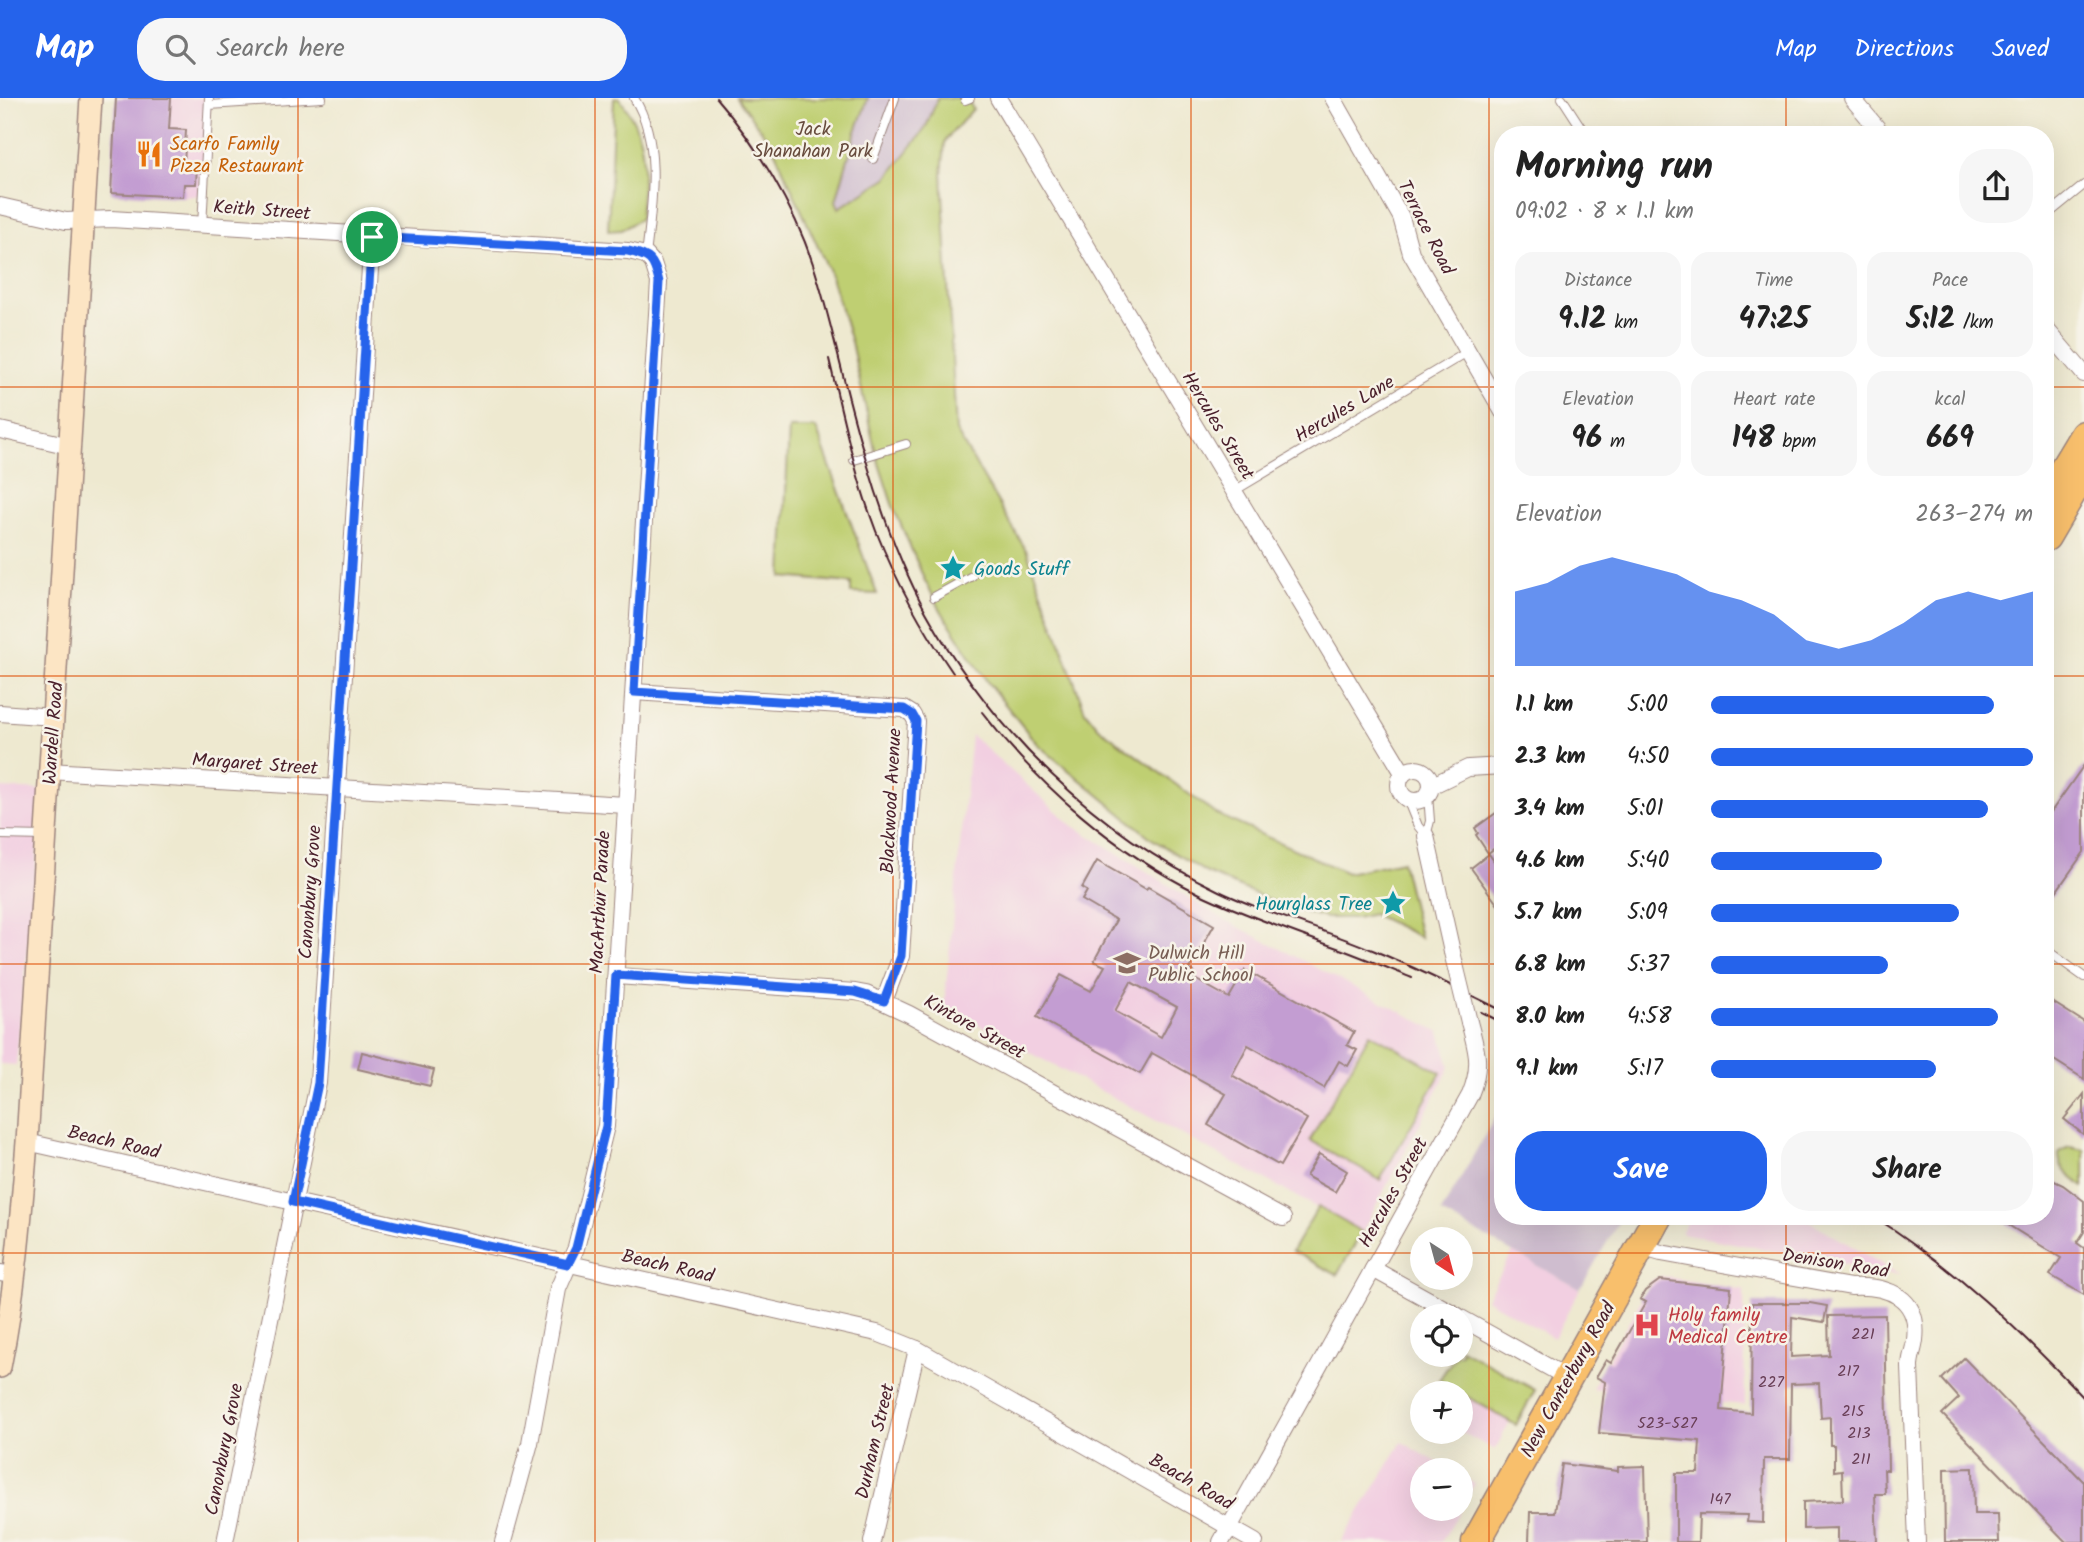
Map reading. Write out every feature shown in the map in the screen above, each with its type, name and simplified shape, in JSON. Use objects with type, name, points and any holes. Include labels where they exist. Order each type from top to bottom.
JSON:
[{"type":"highway","points":[[2054,485],[2084,435]]},
{"type":"highway","points":[[2054,523],[2084,472]]},
{"type":"highway","name":"New Canterbury Road","points":[[1476,1542],[1653,1225]]},
{"type":"main road","name":"Wardell Road","points":[[0,1367],[9,1321],[7,1274],[21,1222],[27,1142],[91,98]]},
{"type":"street","name":"Hercules Street","points":[[998,98],[1403,773]]},
{"type":"street","name":"Terrace Road","points":[[1333,98],[1401,217],[1411,253],[1494,396]]},
{"type":"street","points":[[1852,98],[1875,126]]},
{"type":"street","name":"Keith Street","points":[[0,206],[66,221],[111,219],[628,251],[646,255]]},
{"type":"street","name":"Canonbury Grove","points":[[225,1542],[318,1083],[372,237]]},
{"type":"street","name":"MacArthur Parade","points":[[503,1542],[530,1443],[558,1289],[576,1248],[606,1126],[659,282],[653,262],[646,255]]},
{"type":"street","points":[[2054,338],[2084,374]]},
{"type":"street","points":[[0,430],[70,446]]},
{"type":"street","name":"Blackwood Avenue","points":[[634,692],[904,709],[912,714],[916,721],[901,956],[884,1001]]},
{"type":"street","points":[[0,713],[53,717]]},
{"type":"street","points":[[1430,791],[1429,777],[1422,770],[1412,769],[1403,773],[1399,787],[1407,799],[1417,802],[1468,768],[1494,767]]},
{"type":"street","name":"Margaret Street","points":[[49,771],[626,805]]},
{"type":"street","name":"Hercules Street","points":[[1222,1542],[1474,1084],[1478,1063],[1426,836]]},
{"type":"street","name":"Kintore Street","points":[[616,975],[855,992],[884,1001],[1283,1218]]},
{"type":"street","name":"Beach Road","points":[[27,1142],[751,1307],[855,1328],[899,1341],[1255,1542]]},
{"type":"street","name":"Denison Road","points":[[1641,1247],[1661,1253],[1838,1285],[1888,1290],[1907,1303],[1915,1324],[1910,1367],[1917,1542]]},
{"type":"street","points":[[1373,1269],[1436,1304]]},
{"type":"street","points":[[1473,1324],[1568,1378]]},
{"type":"street","name":"Durham Street","points":[[872,1542],[917,1349]]},
{"type":"lane","points":[[202,226],[209,101],[322,98]]},
{"type":"lane","points":[[634,98],[647,125],[653,157],[646,255]]},
{"type":"lane","points":[[873,159],[895,98]]},
{"type":"lane","points":[[1562,98],[1580,126]]},
{"type":"lane","points":[[2054,209],[2084,185]]},
{"type":"lane","name":"Hercules Lane","points":[[1234,491],[1469,351]]},
{"type":"lane","points":[[854,460],[906,444]]},
{"type":"lane","points":[[934,597],[972,576]]},
{"type":"lane","points":[[1426,836],[1430,821],[1430,791]]},
{"type":"lane","points":[[1407,799],[1418,826],[1426,836]]},
{"type":"lane","points":[[0,835],[45,836]]},
{"type":"lane","points":[[2054,956],[2084,978]]},
{"type":"shaded area","points":[[116,98],[210,98],[203,195],[183,197],[111,191]]},
{"type":"shaded area","points":[[868,98],[938,98],[925,129],[887,178],[839,208],[836,202]]},
{"type":"shaded area","name":"Dulwich Hill Public School","points":[[971,735],[1072,825],[1223,919],[1440,1032],[1450,1067],[1362,1232],[944,1006]]},
{"type":"shaded area","points":[[0,788],[43,790],[16,1065],[0,1064]]},
{"type":"shaded area","points":[[1494,1119],[1494,1225],[1617,1225],[1580,1289],[1474,1231],[1474,1227],[1467,1227],[1441,1213]]},
{"type":"shaded area","points":[[1685,1225],[1816,1225],[1900,1275],[1681,1233]]},
{"type":"shaded area","points":[[1513,1252],[1580,1289],[1554,1338],[1486,1299]]},
{"type":"shaded area","points":[[1661,1276],[1744,1290],[1745,1405],[1592,1389],[1652,1280]]},
{"type":"shaded area","points":[[1473,1400],[1510,1421],[1495,1450],[1473,1438]]},
{"type":"shaded area","points":[[1402,1442],[1430,1458],[1410,1458],[1410,1521],[1454,1521],[1441,1542],[1341,1542]]},
{"type":"green space","points":[[614,98],[619,98],[636,127],[643,156],[643,171],[640,219],[621,230],[608,231]]},
{"type":"green space","name":"Jack Shanahan Park","points":[[737,98],[868,98],[836,201],[839,208],[887,178],[925,129],[938,98],[967,98],[973,109],[945,141],[942,175],[956,431],[1027,552],[1085,711],[1099,728],[1216,814],[1347,873],[1402,861],[1420,937],[1373,914],[1356,918],[1326,918],[1284,906],[1207,873],[1152,839],[1037,744],[988,683],[925,581],[892,504],[876,454],[851,342],[831,276],[772,145]]},
{"type":"green space","points":[[789,428],[816,428],[877,594],[851,593],[851,583],[782,577]]},
{"type":"green space","points":[[1370,1033],[1441,1073],[1380,1180],[1310,1140]]},
{"type":"green space","points":[[2069,1147],[2084,1150],[2084,1187],[2066,1172],[2061,1164],[2059,1152]]},
{"type":"green space","points":[[1318,1207],[1362,1232],[1337,1275],[1292,1251]]},
{"type":"green space","points":[[1473,1356],[1535,1390],[1516,1425],[1473,1400],[1473,1381],[1439,1380],[1448,1367],[1473,1367]]},
{"type":"building","points":[[116,98],[171,98],[169,129],[186,130],[184,164],[197,164],[196,184],[184,184],[183,197],[111,193]]},
{"type":"building","points":[[2084,765],[2084,852],[2054,895],[2054,808]]},
{"type":"building","points":[[1494,814],[1494,849],[1488,853],[1476,835],[1478,833],[1475,828]]},
{"type":"building","points":[[1489,854],[1494,861],[1494,900],[1471,868]]},
{"type":"building","points":[[1097,861],[1146,889],[1148,887],[1214,925],[1189,969],[1194,972],[1193,978],[1229,998],[1245,970],[1354,1032],[1347,1045],[1357,1050],[1348,1066],[1339,1061],[1324,1088],[1248,1045],[1232,1075],[1307,1119],[1280,1166],[1208,1125],[1226,1094],[1152,1053],[1140,1074],[1037,1017],[1061,975],[1091,991],[1105,966],[1094,961],[1116,920],[1082,900],[1087,891],[1082,888]],"holes":[[[1131,982],[1177,1007],[1161,1037],[1115,1011]]]},
{"type":"building","points":[[2054,1003],[2084,1022],[2084,1079],[2054,1060]]},
{"type":"building","points":[[362,1052],[434,1070],[430,1086],[358,1069]]},
{"type":"building","points":[[2084,1094],[2084,1135],[2064,1119]]},
{"type":"building","points":[[1319,1154],[1347,1171],[1335,1192],[1306,1176]]},
{"type":"building","points":[[2054,1181],[2084,1201],[2084,1232],[2077,1243],[2084,1248],[2084,1295],[2050,1275],[2061,1258],[2008,1225],[2054,1225]]},
{"type":"building","points":[[1660,1280],[1731,1288],[1721,1410],[1751,1413],[1752,1303],[1810,1303],[1827,1306],[1824,1322],[1792,1317],[1791,1357],[1829,1355],[1828,1316],[1885,1315],[1888,1470],[1884,1470],[1885,1494],[1875,1494],[1877,1542],[1837,1542],[1837,1528],[1803,1529],[1803,1502],[1843,1500],[1842,1470],[1834,1471],[1830,1417],[1821,1418],[1819,1383],[1791,1384],[1790,1459],[1764,1459],[1763,1523],[1747,1522],[1748,1515],[1699,1514],[1698,1542],[1676,1542],[1676,1473],[1698,1473],[1700,1441],[1599,1433],[1605,1382],[1596,1377],[1606,1360],[1611,1363],[1646,1302],[1640,1299],[1645,1291]]},
{"type":"building","points":[[1964,1358],[2084,1482],[2084,1542],[2066,1542],[1942,1414],[1959,1398],[1942,1379]]},
{"type":"building","points":[[1562,1464],[1618,1471],[1618,1467],[1645,1466],[1647,1542],[1529,1542],[1530,1512],[1555,1512]]},
{"type":"building","points":[[1973,1468],[1974,1514],[1998,1514],[1999,1542],[1945,1542],[1944,1469]]},
{"type":"tram line","points":[[716,98],[746,135],[772,176],[805,242],[873,482],[908,576],[952,656],[982,698],[1015,737],[1051,774],[1090,808],[1174,867],[1238,900],[1356,943],[1494,1007]]},
{"type":"tram line","points":[[829,359],[856,468],[876,531],[910,604],[953,673]]},
{"type":"tram line","points":[[982,712],[1054,791],[1109,838],[1138,858],[1230,908],[1412,978]]},
{"type":"tram line","points":[[1481,1012],[1494,1018]]},
{"type":"tram line","points":[[1887,1225],[1984,1300],[2084,1398]]},
{"type":"place","name":"Scarfo Family Pizza Restaurant","points":[[149,154]]},
{"type":"place","name":"Goods Stuff","points":[[953,568]]},
{"type":"place","name":"Hourglass Tree","points":[[1393,903]]},
{"type":"place","name":"Dulwich Hill Public School","points":[[1127,963]]},
{"type":"place","name":"Holy family Medical Centre","points":[[1647,1325]]},
{"type":"route","points":[[372,237],[628,251],[646,255],[653,262],[659,282],[634,692],[904,709],[912,714],[916,721],[901,956],[884,1001],[855,992],[616,975],[606,1126],[576,1248],[568,1264],[293,1202],[318,1083],[372,237]]}]
